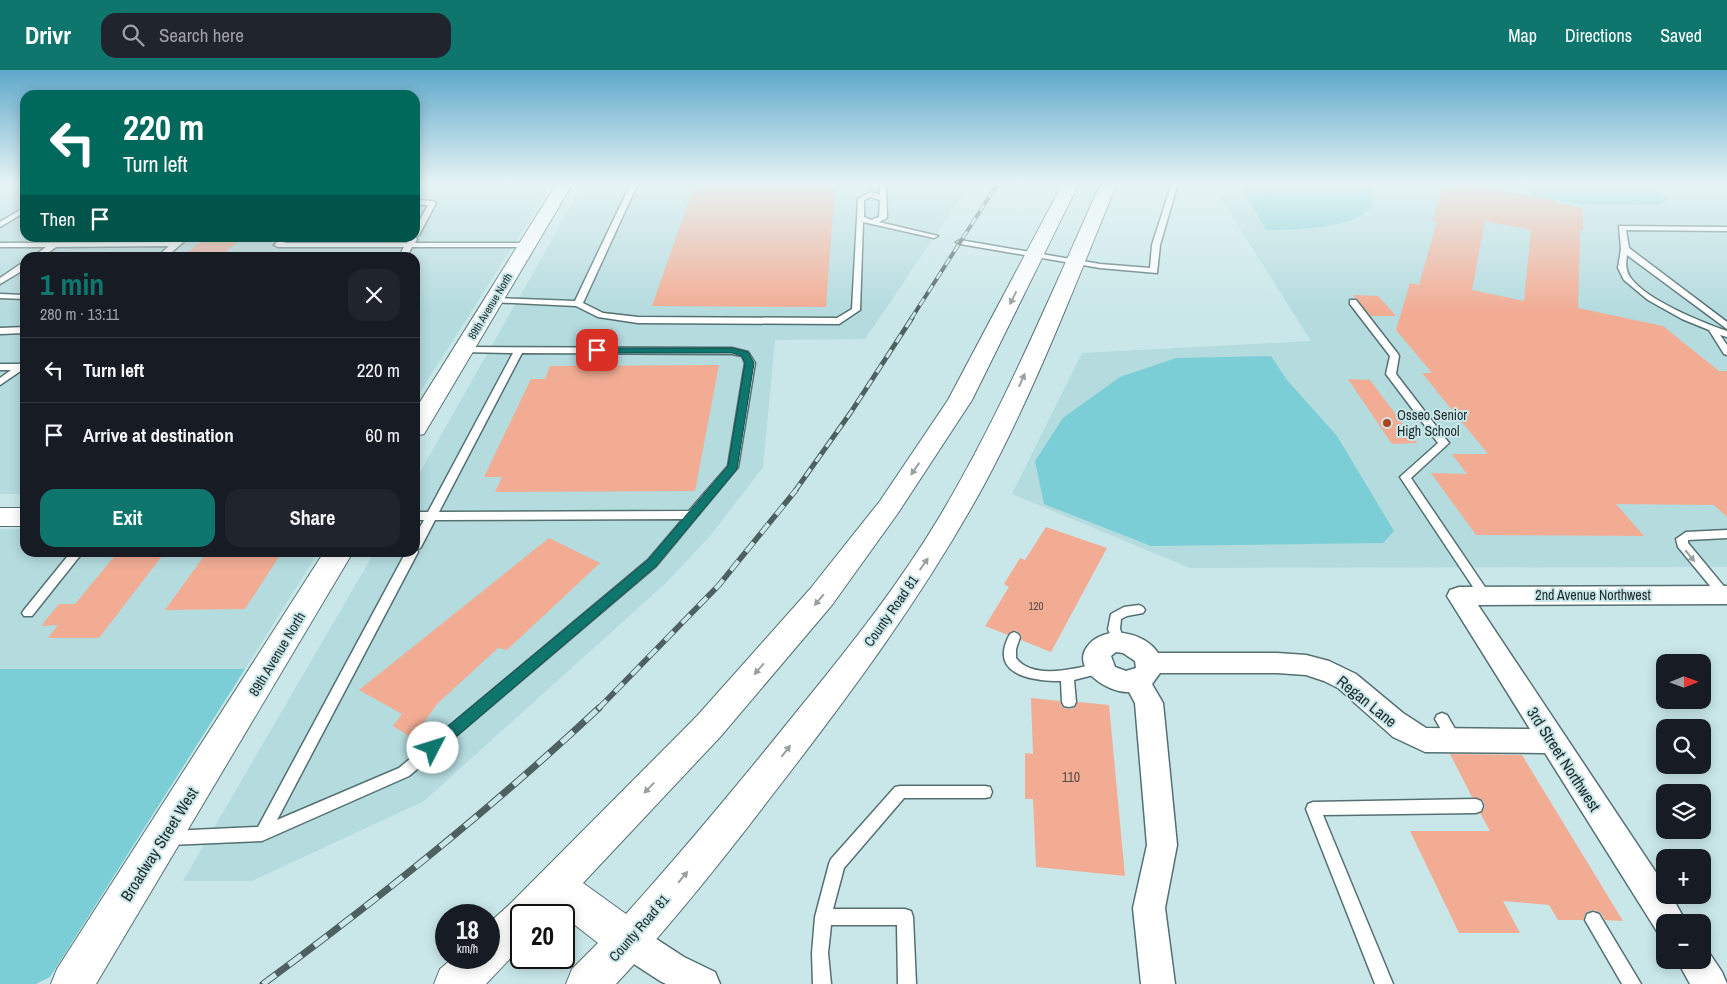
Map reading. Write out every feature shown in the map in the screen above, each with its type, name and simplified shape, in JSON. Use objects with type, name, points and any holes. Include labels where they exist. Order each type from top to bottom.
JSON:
[{"type":"main road","name":"89th Avenue North","points":[[420,421],[540,226]]},
{"type":"main road","points":[[537,904],[709,726],[821,597],[889,507],[943,429],[960,400],[1049,226]]},
{"type":"main road","name":"County Road 81","points":[[587,984],[629,941],[747,800],[838,686],[934,549],[1002,425],[1090,226]]},
{"type":"main road","points":[[0,517],[20,517]]},
{"type":"main road","name":"89th Avenue North","points":[[246,703],[336,557]]},
{"type":"main road","name":"Broadway Street West","points":[[72,984],[246,703]]},
{"type":"main road","points":[[555,886],[629,941]]},
{"type":"main road","points":[[500,940],[510,930]]},
{"type":"street","name":"2nd Avenue Northwest","points":[[1472,596],[1726,595]]},
{"type":"street","name":"3rd Street Northwest","points":[[1472,596],[1553,741],[1665,914]]},
{"type":"street","points":[[1100,668],[1097,652],[1102,646],[1119,642],[1139,648],[1149,703],[1162,845],[1149,908],[1158,984]]},
{"type":"street","name":"Regan Lane","points":[[1100,668],[1106,675],[1116,680],[1143,672],[1295,663],[1322,668],[1348,681],[1390,721],[1410,736],[1425,740],[1449,730],[1553,741]]},
{"type":"street","points":[[629,941],[668,977],[703,984]]},
{"type":"street","points":[[1700,969],[1710,984]]},
{"type":"lane","points":[[578,304],[615,226]]},
{"type":"lane","points":[[494,300],[578,304],[601,315],[638,320],[839,321],[856,310],[860,226]]},
{"type":"lane","points":[[884,226],[934,236]]},
{"type":"lane","points":[[960,242],[1100,266],[1154,271],[1156,245],[1162,226]]},
{"type":"lane","points":[[1727,229],[1622,228],[1624,249],[1621,267],[1624,274],[1641,290],[1670,311],[1713,330],[1727,334]]},
{"type":"lane","points":[[420,239],[528,245]]},
{"type":"lane","points":[[167,252],[179,242]]},
{"type":"lane","points":[[281,242],[278,245],[346,242]]},
{"type":"lane","points":[[0,245],[176,244]]},
{"type":"lane","points":[[44,252],[54,245]]},
{"type":"lane","points":[[1624,249],[1727,326]]},
{"type":"lane","points":[[0,282],[20,268]]},
{"type":"lane","points":[[0,296],[20,296]]},
{"type":"lane","points":[[1353,302],[1395,356],[1391,374],[1444,443],[1405,477],[1472,596]]},
{"type":"lane","points":[[0,331],[20,330]]},
{"type":"lane","points":[[1713,330],[1727,352]]},
{"type":"lane","points":[[162,838],[262,834],[404,772],[652,563],[734,467],[750,363],[745,354],[732,351],[463,350]]},
{"type":"lane","points":[[420,537],[519,350]]},
{"type":"lane","points":[[0,367],[20,365]]},
{"type":"lane","points":[[0,382],[20,367]]},
{"type":"lane","points":[[420,516],[692,515]]},
{"type":"lane","points":[[1726,595],[1682,544],[1682,539],[1686,536],[1727,534]]},
{"type":"lane","points":[[28,613],[74,557]]},
{"type":"lane","points":[[262,834],[409,557]]},
{"type":"lane","points":[[1119,642],[1114,629],[1115,617],[1124,612],[1139,610]]},
{"type":"lane","points":[[1014,637],[1008,647],[1009,658],[1014,667],[1026,673],[1067,676],[1100,668]]},
{"type":"lane","points":[[1067,676],[1069,702]]},
{"type":"lane","points":[[822,984],[820,953],[823,917],[837,864],[900,792],[985,792]]},
{"type":"lane","points":[[1384,984],[1313,809],[1476,806]]},
{"type":"lane","points":[[823,917],[905,917],[907,984]]},
{"type":"lane","points":[[1593,920],[1632,984]]},
{"type":"shaded area","points":[[0,226],[20,226],[20,242],[420,242],[420,226],[526,226],[420,392],[420,252],[20,252],[20,494],[0,494]]},
{"type":"shaded area","points":[[560,226],[942,226],[865,339],[775,340],[763,467],[711,535],[667,582],[424,801],[252,881],[183,881],[372,557],[420,557],[420,472]]},
{"type":"shaded area","name":"Osseo Senior High School","points":[[1238,226],[1727,226],[1727,567],[1190,568],[1012,494],[1082,353],[1311,341]]},
{"type":"shaded area","points":[[1264,226],[1329,226],[1317,228],[1266,230]]},
{"type":"shaded area","points":[[1271,356],[1287,380],[1337,436],[1394,531],[1383,543],[1151,546],[1044,504],[1035,461],[1063,418],[1120,377],[1176,358]]},
{"type":"shaded area","points":[[0,529],[20,529],[20,557],[315,557],[245,669],[0,669]]},
{"type":"shaded area","points":[[0,669],[245,669],[50,977],[36,984],[0,984]]},
{"type":"building","points":[[680,226],[832,226],[826,307],[652,306]]},
{"type":"building","name":"Osseo Senior High School","points":[[1436,226],[1484,226],[1472,290],[1524,301],[1531,230],[1509,226],[1583,226],[1583,230],[1580,230],[1578,308],[1663,326],[1719,371],[1727,371],[1727,517],[1714,505],[1616,504],[1644,536],[1476,535],[1431,473],[1467,474],[1452,454],[1488,454],[1422,373],[1432,373],[1396,330],[1410,283],[1419,285]]},
{"type":"building","points":[[200,242],[237,242],[226,252],[188,252]]},
{"type":"building","points":[[1353,295],[1378,296],[1396,316],[1371,316]]},
{"type":"building","points":[[719,365],[695,491],[495,492],[502,477],[484,477],[531,379],[545,379],[550,366]]},
{"type":"building","points":[[1348,379],[1370,380],[1417,443],[1392,444]]},
{"type":"building","points":[[1046,527],[1107,548],[1051,652],[1021,640],[1022,636],[1015,630],[1008,635],[985,626],[1009,587],[1004,584],[1020,558],[1025,560]]},
{"type":"building","points":[[549,538],[600,563],[507,650],[498,648],[437,704],[424,722],[409,736],[393,726],[402,714],[359,690]]},
{"type":"building","points":[[114,557],[161,557],[99,638],[48,638],[58,625],[41,626],[59,604],[75,604]]},
{"type":"building","points":[[203,557],[279,557],[245,609],[165,610]]},
{"type":"building","points":[[1031,698],[1060,701],[1062,707],[1069,709],[1074,708],[1078,702],[1109,705],[1125,876],[1036,867],[1033,799],[1025,799],[1025,753],[1033,754]]},
{"type":"building","points":[[1450,754],[1522,755],[1623,921],[1605,920],[1601,913],[1594,910],[1586,912],[1583,920],[1558,920],[1549,905],[1503,901],[1520,933],[1459,933],[1410,831],[1490,831],[1480,813],[1485,807],[1483,800],[1472,797]]},
{"type":"railway","points":[[911,319],[971,226]]},
{"type":"railway","points":[[795,491],[851,412],[912,318]]},
{"type":"railway","points":[[599,708],[719,585],[796,490]]},
{"type":"railway","points":[[263,984],[350,919],[435,851],[518,781],[599,708]]},
{"type":"place","name":"Osseo Senior High School","points":[[1387,423]]},
{"type":"route","points":[[433,748],[652,563],[734,467],[750,363],[745,354],[732,351],[597,350]]}]
